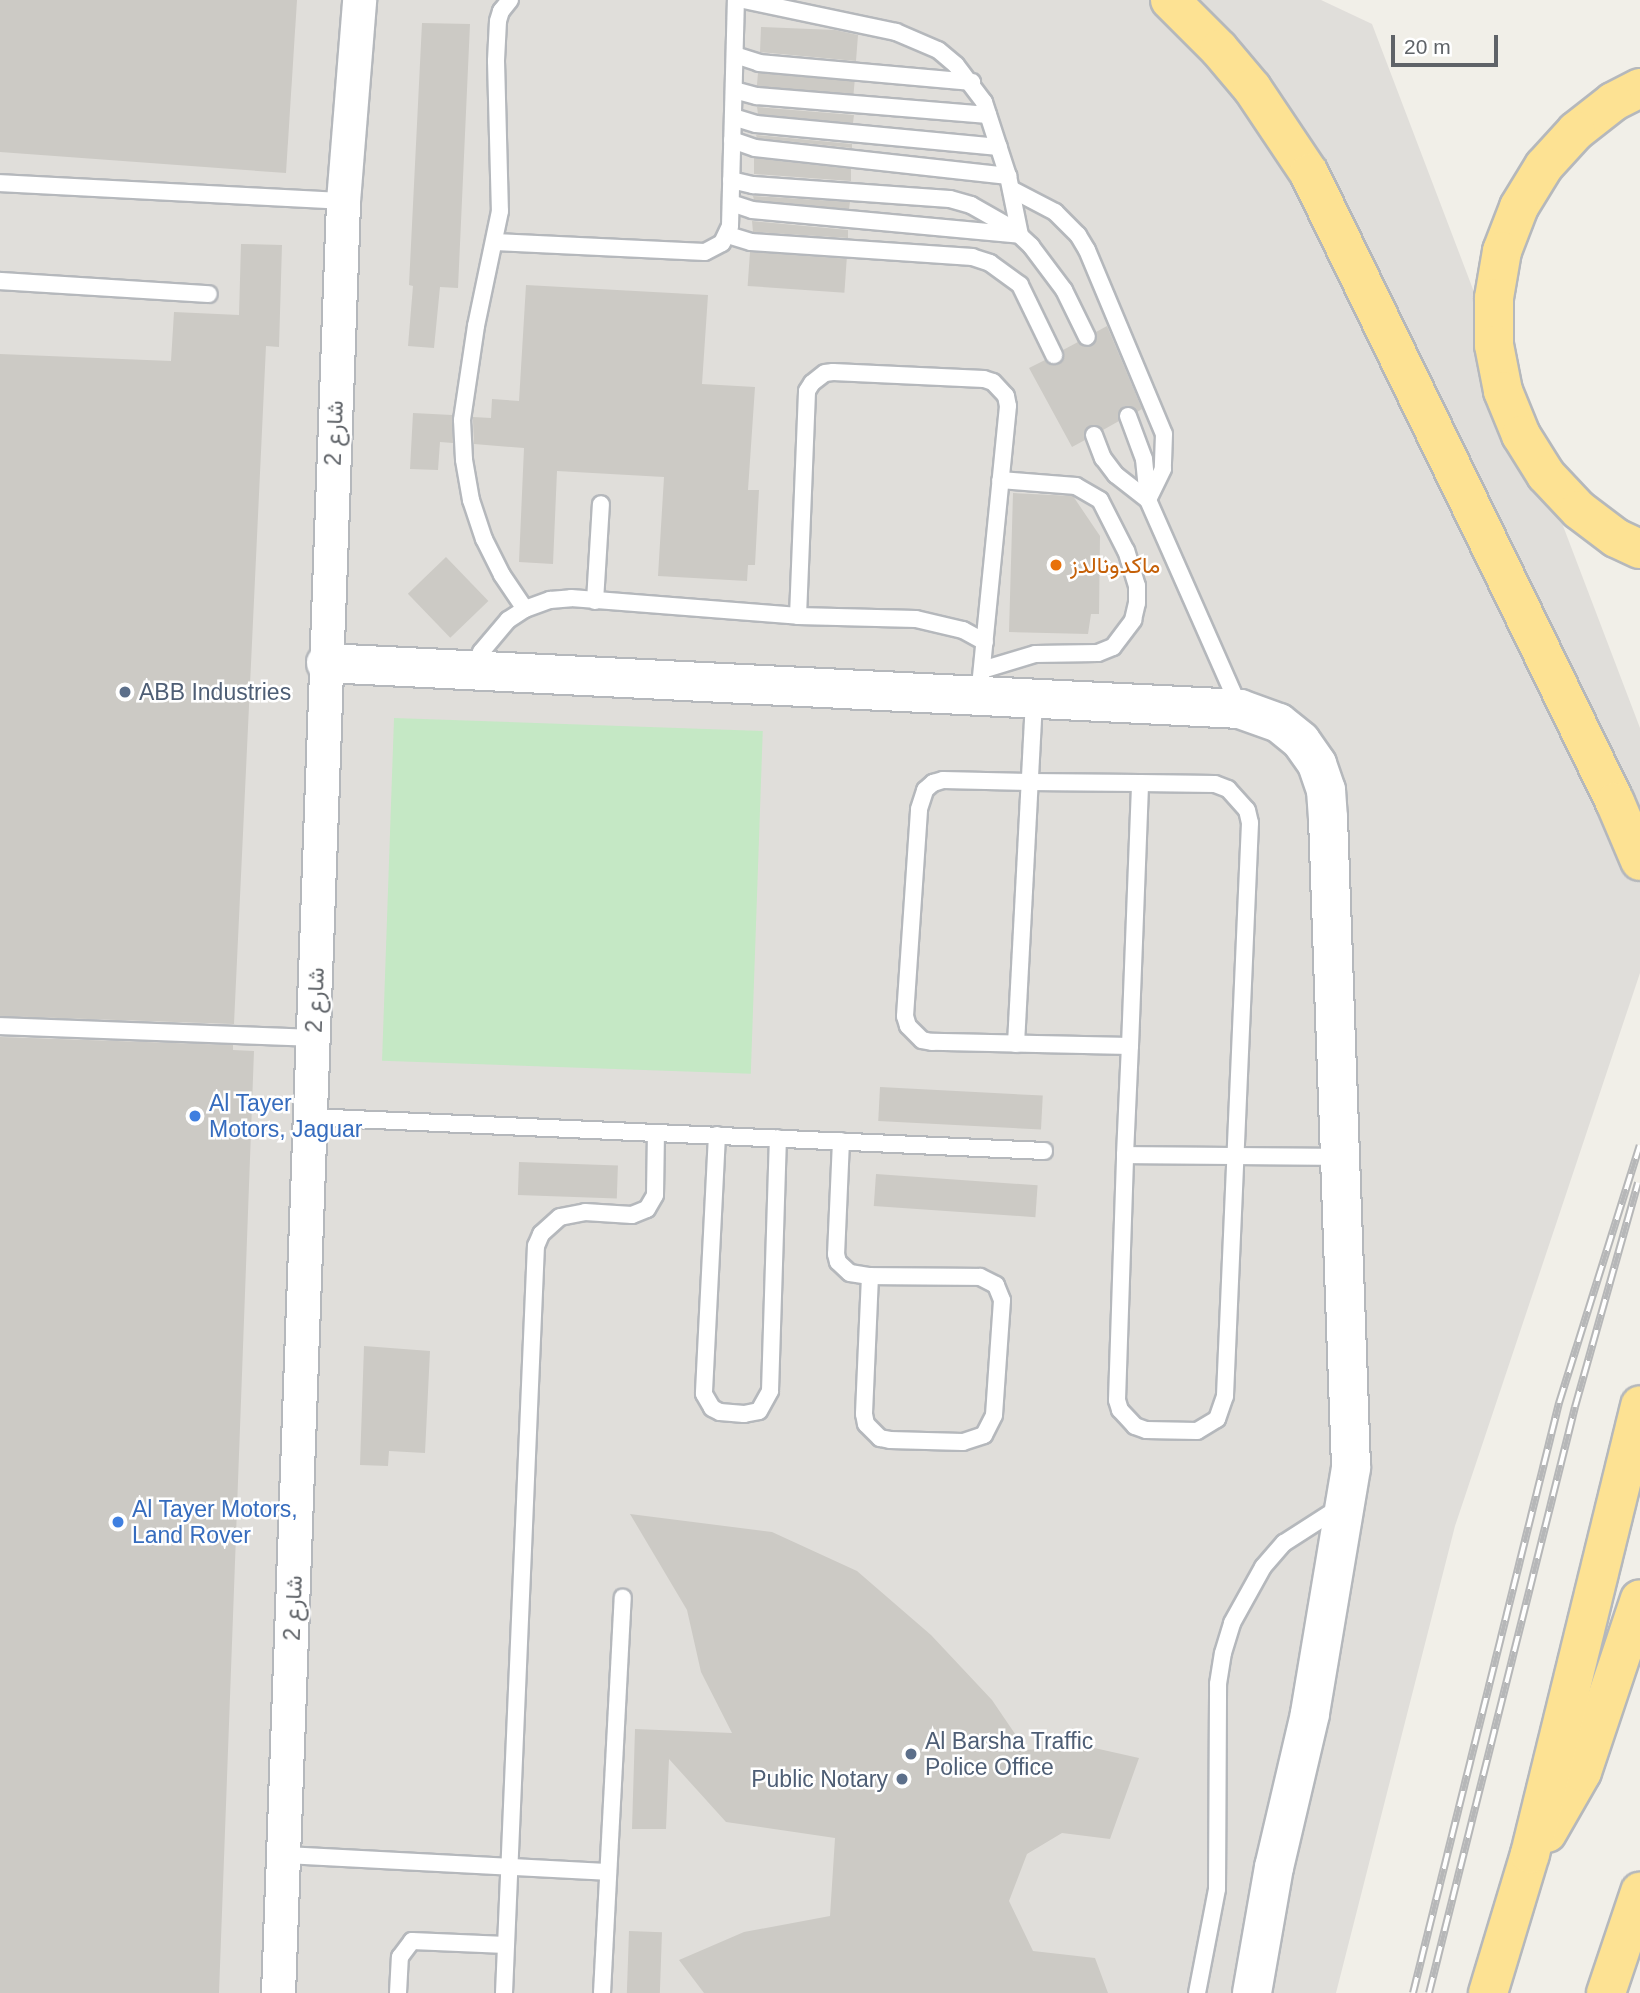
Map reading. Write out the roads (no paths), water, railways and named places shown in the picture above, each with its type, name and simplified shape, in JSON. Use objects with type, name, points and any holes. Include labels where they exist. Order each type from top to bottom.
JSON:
[{"type":"highway","points":[[1170,0],[1252,88],[1309,173],[1615,802],[1640,861]]},
{"type":"highway","points":[[1640,88],[1613,102],[1576,131],[1544,166],[1519,207],[1503,251],[1494,310],[1494,345],[1503,391],[1521,435],[1546,475],[1578,509],[1616,538],[1640,549]]},
{"type":"highway","points":[[1488,1993],[1531,1854],[1640,1405]]},
{"type":"highway","points":[[1531,1854],[1568,1801],[1582,1772],[1640,1599]]},
{"type":"highway","points":[[1606,1993],[1640,1892]]},
{"type":"street","name":"شارع 2","points":[[278,1993],[342,201],[357,2]]},
{"type":"street","points":[[327,663],[473,671],[980,683],[1034,701],[1241,709],[1279,723],[1301,741],[1317,764],[1326,790],[1352,1434],[1348,1502],[1310,1714],[1274,1867],[1252,1993]]},
{"type":"lane","points":[[510,0],[501,11],[498,21],[496,61],[501,180],[495,242],[468,373],[462,419],[464,460],[471,500],[484,539],[502,575],[526,609]]},
{"type":"lane","points":[[495,242],[705,252],[714,250],[728,235],[731,203],[736,0]]},
{"type":"lane","points":[[744,0],[918,39],[938,50],[972,82],[988,115],[1009,182],[1020,235]]},
{"type":"lane","points":[[735,55],[759,62],[972,82]]},
{"type":"lane","points":[[734,90],[757,96],[988,115]]},
{"type":"lane","points":[[733,117],[756,124],[999,147]]},
{"type":"lane","points":[[732,140],[755,148],[1009,182],[1055,212],[1078,235],[1087,250],[1164,435],[1163,469],[1148,500]]},
{"type":"lane","points":[[731,180],[753,185],[950,199],[991,215],[1020,235],[1064,290],[1087,337]]},
{"type":"lane","points":[[0,183],[342,201]]},
{"type":"lane","points":[[731,203],[752,210],[1020,235]]},
{"type":"lane","points":[[728,235],[751,242],[972,257],[990,263],[1020,285],[1054,355]]},
{"type":"lane","points":[[0,281],[209,294]]},
{"type":"lane","points":[[798,616],[807,391],[818,377],[833,372],[993,382],[1006,396],[1008,406],[980,683]]},
{"type":"lane","points":[[1128,416],[1144,459],[1148,500],[1241,709]]},
{"type":"lane","points":[[1094,435],[1103,458],[1116,475],[1148,500]]},
{"type":"lane","points":[[980,683],[1035,654],[1098,653],[1113,646],[1133,620],[1137,603],[1137,586],[1126,551],[1100,500],[1076,486],[1000,480]]},
{"type":"lane","points":[[595,600],[601,504]]},
{"type":"lane","points":[[473,671],[493,635],[508,620],[526,609],[550,600],[595,600],[798,616],[916,618],[963,630],[985,642]]},
{"type":"lane","points":[[1016,1044],[1034,701]]},
{"type":"lane","points":[[1130,1046],[922,1040],[908,1026],[905,1016],[920,799],[933,783],[943,780],[1215,784],[1228,789],[1247,810],[1250,823],[1225,1395],[1217,1419],[1197,1431],[1146,1430],[1135,1426],[1120,1410],[1117,1400],[1140,783]]},
{"type":"lane","points":[[0,1026],[314,1038]]},
{"type":"lane","points":[[310,1117],[1044,1151]]},
{"type":"lane","points":[[504,1993],[536,1246],[541,1234],[561,1217],[585,1212],[632,1215],[647,1209],[655,1195],[656,1133]]},
{"type":"lane","points":[[717,1135],[704,1394],[712,1408],[720,1412],[744,1413],[759,1410],[769,1391],[778,1138]]},
{"type":"lane","points":[[841,1141],[836,1254],[838,1262],[850,1273],[870,1276],[980,1277],[996,1284],[1002,1300],[994,1415],[984,1435],[963,1442],[890,1440],[871,1432],[864,1414],[870,1276]]},
{"type":"lane","points":[[1125,1155],[1340,1157]]},
{"type":"lane","points":[[1197,1993],[1218,1879],[1218,1684],[1223,1653],[1237,1613],[1263,1567],[1284,1543],[1348,1502]]},
{"type":"lane","points":[[602,1993],[623,1598]]},
{"type":"lane","points":[[284,1855],[608,1872]]},
{"type":"lane","points":[[398,1993],[400,1958],[412,1941],[506,1945]]},
{"type":"railway","points":[[1413,1993],[1559,1403],[1640,1145]]},
{"type":"railway","points":[[1429,1993],[1575,1407],[1638,1183]]},
{"type":"place","name":"ماكدونالدز","points":[[1056,565]]},
{"type":"place","name":"ABB Industries","points":[[125,692]]},
{"type":"place","name":"Al Tayer Motors, Jaguar","points":[[195,1116]]},
{"type":"place","name":"Al Tayer Motors, Land Rover","points":[[118,1522]]},
{"type":"place","name":"Al Barsha Traffic Police Office","points":[[911,1754]]},
{"type":"place","name":"Public Notary","points":[[902,1779]]}]
